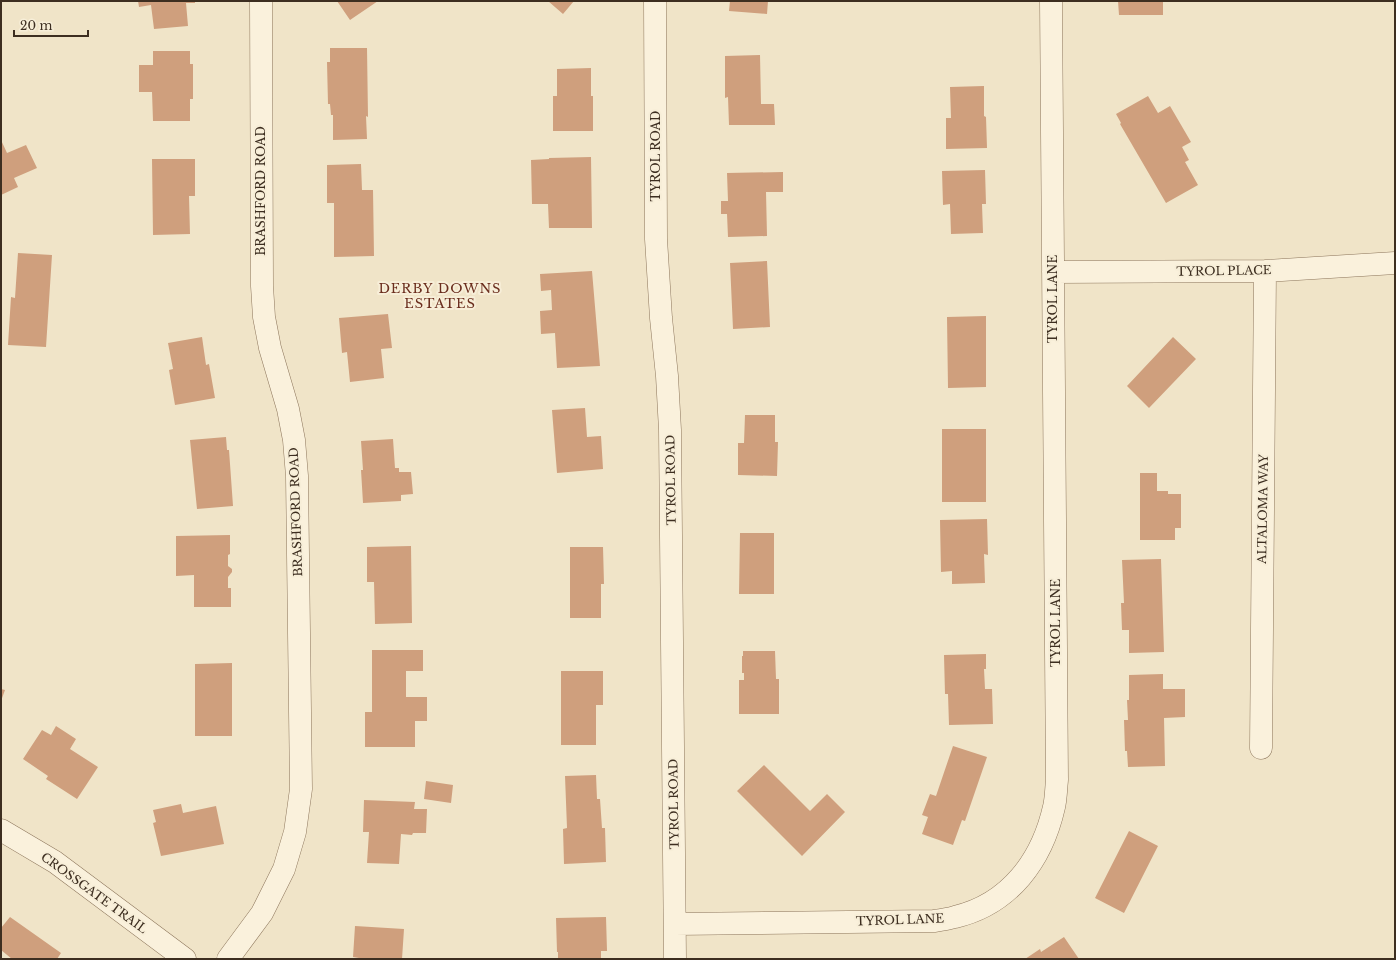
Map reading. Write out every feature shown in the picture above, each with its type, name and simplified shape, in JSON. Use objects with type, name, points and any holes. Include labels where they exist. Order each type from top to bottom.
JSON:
[{"type":"street","name":"BRASHFORD ROAD","points":[[228,959],[262,912],[284,869],[295,832],[301,789],[297,476],[294,440],[288,409],[270,348],[264,317],[262,286],[261,1]]},
{"type":"street","name":"TYROL ROAD","points":[[655,1],[656,239],[670,430],[675,959]]},
{"type":"street","name":"TYROL LANE","points":[[675,924],[934,921],[956,917],[977,910],[995,900],[1022,876],[1040,851],[1054,806],[1057,780],[1051,1]]},
{"type":"street","name":"TYROL PLACE","points":[[1053,272],[1265,270],[1395,263]]},
{"type":"street","name":"ALTALOMA WAY","points":[[1261,748],[1265,270]]},
{"type":"street","name":"CROSSGATE TRAIL","points":[[1,830],[55,862],[185,959]]},
{"type":"building","points":[[138,1],[195,1],[195,3],[186,3],[188,26],[154,29],[151,5],[139,7]]},
{"type":"building","points":[[337,1],[378,1],[350,20]]},
{"type":"building","points":[[548,1],[574,1],[563,14]]},
{"type":"building","points":[[730,1],[768,1],[767,14],[729,11]]},
{"type":"building","points":[[1118,1],[1163,1],[1163,15],[1119,15]]},
{"type":"building","points":[[330,48],[367,48],[367,139],[333,140],[333,115],[331,115],[330,104],[328,104],[327,62],[330,62]]},
{"type":"building","points":[[153,51],[190,51],[190,64],[193,64],[193,99],[190,99],[190,121],[153,121],[152,92],[139,92],[139,65],[153,65]]},
{"type":"building","points":[[760,55],[761,104],[774,104],[775,125],[729,125],[728,97],[725,98],[725,56]]},
{"type":"building","points":[[591,68],[593,131],[553,131],[553,96],[557,96],[557,69]]},
{"type":"building","points":[[984,86],[984,116],[986,117],[987,148],[946,149],[946,118],[951,118],[950,87]]},
{"type":"building","points":[[1148,96],[1158,113],[1170,106],[1191,142],[1182,147],[1189,160],[1185,162],[1198,185],[1166,203],[1120,124],[1121,123],[1116,114]]},
{"type":"building","points":[[1,140],[7,153],[26,145],[37,168],[14,178],[18,187],[1,195]]},
{"type":"building","points":[[591,157],[592,228],[549,228],[548,204],[532,204],[531,160]]},
{"type":"building","points":[[152,159],[195,159],[195,196],[189,196],[190,234],[153,235]]},
{"type":"building","points":[[361,164],[362,190],[373,190],[374,256],[334,257],[334,203],[327,203],[327,165]]},
{"type":"building","points":[[985,170],[986,204],[982,204],[983,233],[951,234],[950,204],[943,205],[942,171]]},
{"type":"building","points":[[783,172],[783,192],[766,192],[767,236],[728,237],[727,214],[721,214],[721,201],[728,201],[727,173]]},
{"type":"building","points":[[18,253],[52,255],[46,347],[8,345],[11,297],[15,298]]},
{"type":"building","points":[[767,261],[770,327],[733,329],[730,263]]},
{"type":"building","points":[[592,271],[600,366],[557,368],[555,333],[541,334],[540,311],[552,310],[551,290],[541,291],[540,274]]},
{"type":"building","points":[[388,314],[392,348],[381,349],[384,378],[350,382],[347,352],[342,353],[339,318]]},
{"type":"building","points":[[986,316],[986,387],[948,388],[947,317]]},
{"type":"building","points":[[202,337],[206,365],[209,364],[215,398],[175,405],[169,370],[173,369],[168,343]]},
{"type":"building","points":[[1173,337],[1196,359],[1149,408],[1127,386]]},
{"type":"building","points":[[585,408],[587,437],[601,436],[603,469],[557,473],[552,410]]},
{"type":"building","points":[[745,415],[775,415],[775,442],[778,442],[777,476],[738,475],[738,443],[744,443]]},
{"type":"building","points":[[942,429],[986,429],[986,502],[942,502]]},
{"type":"building","points":[[226,437],[227,450],[229,450],[233,506],[197,509],[190,440]]},
{"type":"building","points":[[393,439],[395,468],[399,468],[399,472],[411,472],[413,494],[401,495],[401,501],[363,503],[361,441]]},
{"type":"building","points":[[1140,473],[1157,473],[1157,491],[1168,491],[1168,494],[1181,494],[1181,528],[1175,528],[1175,540],[1140,540]]},
{"type":"building","points":[[987,519],[988,555],[984,554],[985,583],[952,584],[952,571],[941,572],[940,520]]},
{"type":"building","points":[[740,533],[774,533],[774,594],[739,594]]},
{"type":"building","points":[[230,535],[230,554],[228,555],[228,566],[232,569],[232,572],[228,577],[228,588],[231,588],[231,607],[194,607],[194,575],[176,576],[176,536]]},
{"type":"building","points":[[411,546],[412,623],[375,624],[374,582],[367,582],[367,547]]},
{"type":"building","points":[[570,547],[603,547],[604,584],[601,584],[601,618],[570,618]]},
{"type":"building","points":[[1161,559],[1164,652],[1129,653],[1129,630],[1122,630],[1121,603],[1124,603],[1122,560]]},
{"type":"building","points":[[372,650],[423,650],[423,671],[406,671],[406,697],[427,697],[427,721],[415,721],[415,747],[365,747],[365,712],[372,712]]},
{"type":"building","points":[[743,651],[775,651],[776,679],[779,679],[779,714],[739,714],[739,680],[744,680],[744,673],[742,673]]},
{"type":"building","points":[[986,654],[986,669],[984,669],[985,689],[992,689],[993,724],[949,725],[948,694],[945,694],[944,655]]},
{"type":"building","points":[[232,663],[232,736],[195,736],[195,664]]},
{"type":"building","points":[[561,671],[603,671],[603,705],[596,705],[596,745],[561,745]]},
{"type":"building","points":[[1163,674],[1163,689],[1185,689],[1185,717],[1164,718],[1165,766],[1128,767],[1127,751],[1125,751],[1124,720],[1128,720],[1127,700],[1129,700],[1129,675]]},
{"type":"building","points":[[1,689],[5,690],[1,701]]},
{"type":"building","points":[[56,726],[76,739],[70,749],[98,767],[77,799],[46,779],[48,776],[23,759],[42,730],[51,735]]},
{"type":"building","points":[[953,746],[987,757],[965,821],[962,820],[953,845],[922,834],[928,817],[922,815],[930,794],[936,796]]},
{"type":"building","points":[[764,765],[810,811],[827,794],[845,812],[802,856],[737,791]]},
{"type":"building","points":[[596,775],[597,799],[600,799],[602,828],[605,828],[606,862],[564,864],[563,829],[567,828],[565,776]]},
{"type":"building","points":[[426,781],[453,785],[451,803],[424,799]]},
{"type":"building","points":[[364,800],[415,802],[414,809],[427,809],[426,833],[413,833],[412,835],[401,834],[399,864],[367,863],[369,832],[363,832]]},
{"type":"building","points":[[181,804],[183,813],[216,806],[224,844],[161,856],[153,823],[156,822],[153,810]]},
{"type":"building","points":[[1129,831],[1158,846],[1124,913],[1095,898]]},
{"type":"building","points":[[10,917],[61,953],[57,959],[12,959],[1,950],[1,928]]},
{"type":"building","points":[[606,917],[607,951],[601,951],[601,959],[558,959],[556,918]]},
{"type":"building","points":[[355,926],[404,929],[402,959],[359,959],[353,957]]},
{"type":"building","points":[[1064,937],[1079,959],[1025,959],[1040,949],[1041,952]]},
{"type":"district","name":"DERBY DOWNS ESTATES","points":[[440,296]]}]
